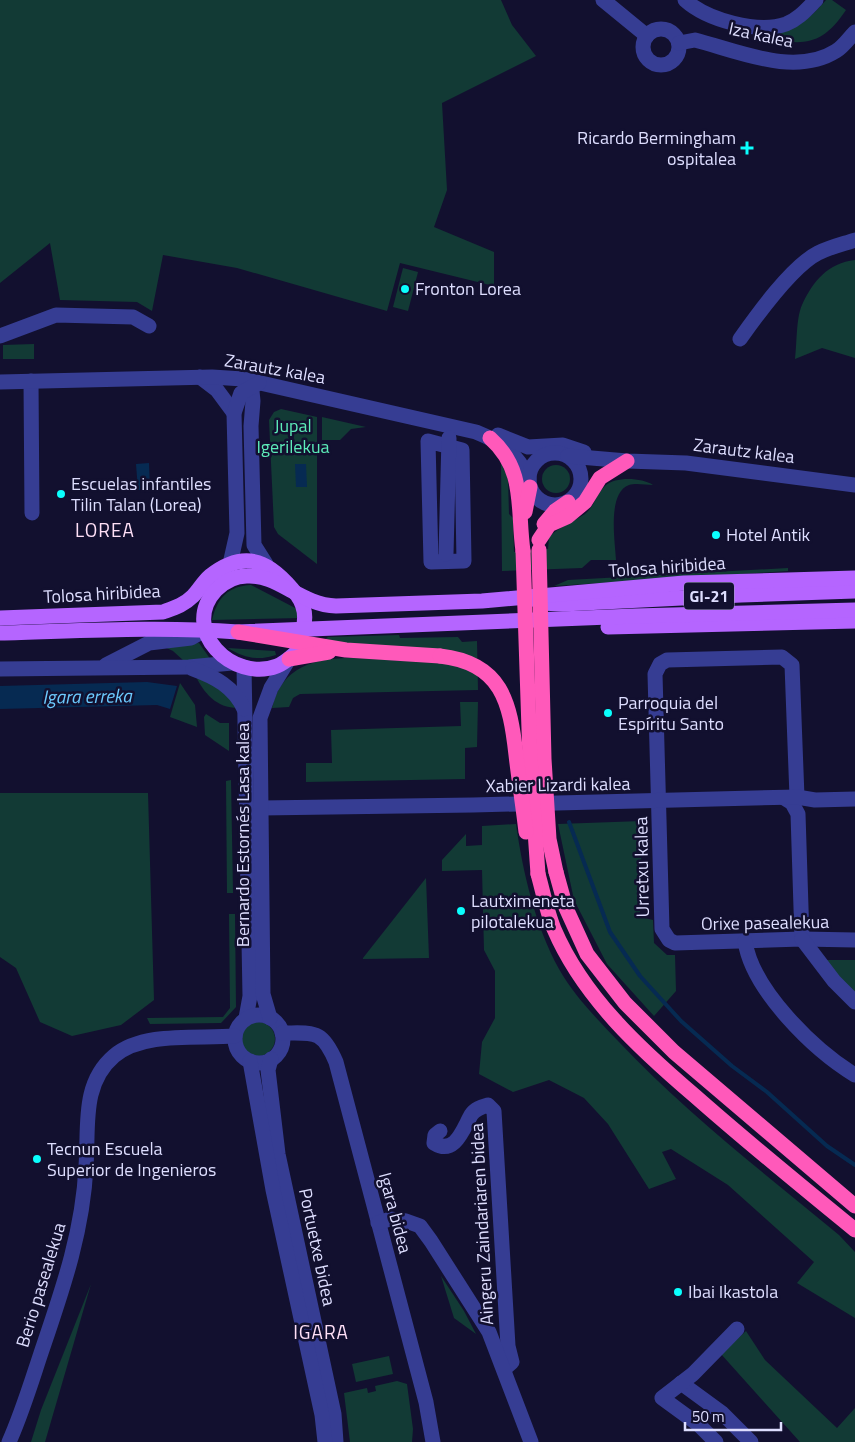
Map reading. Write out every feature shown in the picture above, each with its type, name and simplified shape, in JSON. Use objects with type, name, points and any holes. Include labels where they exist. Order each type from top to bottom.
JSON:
[{"type":"highway","points":[[490,438],[505,454],[516,476],[523,551],[530,759],[538,874]]},
{"type":"highway","points":[[539,545],[549,525],[567,517],[584,502],[600,478],[627,461]]},
{"type":"highway","points":[[523,551],[530,483]]},
{"type":"highway","points":[[573,497],[555,511],[545,522],[539,545],[544,759],[550,840],[566,908],[587,954],[625,1003],[674,1052],[855,1206]]},
{"type":"highway","points":[[238,632],[300,644],[346,650],[456,658],[480,669],[496,683],[508,703],[526,833],[554,929],[579,975],[605,1009],[647,1054],[729,1126],[855,1230]]},
{"type":"highway","points":[[289,659],[346,650]]},
{"type":"main road","name":"Tolosa hiribidea","points":[[0,618],[163,612],[181,606],[193,596],[210,576],[230,564],[256,562],[266,564],[283,578],[297,595]]},
{"type":"main road","name":"Tolosa hiribidea","points":[[205,630],[205,611],[211,597],[221,586],[238,577],[256,576],[265,578],[297,595],[326,606],[482,601],[684,583],[855,578]]},
{"type":"main road","name":"Tolosa hiribidea","points":[[482,601],[563,604],[741,594],[855,591]]},
{"type":"main road","points":[[297,595],[304,611],[300,644]]},
{"type":"main road","name":"Tolosa hiribidea","points":[[0,633],[205,630],[238,632],[303,630],[324,627],[855,610]]},
{"type":"main road","name":"Tolosa hiribidea","points":[[505,622],[615,627],[855,621]]},
{"type":"main road","points":[[289,659],[300,644],[324,627]]},
{"type":"main road","points":[[205,630],[208,641],[216,651],[238,665]]},
{"type":"main road","name":"Tolosa hiribidea","points":[[238,665],[266,669],[278,666],[289,659]]},
{"type":"street","points":[[603,0],[648,36]]},
{"type":"street","points":[[685,0],[711,16],[754,27],[771,28],[788,23],[802,15],[816,0]]},
{"type":"street","points":[[664,29],[675,35],[679,43],[675,59],[668,64],[656,64],[650,61],[643,45],[648,36],[654,30],[664,29]]},
{"type":"street","name":"Iza kalea","points":[[679,43],[695,40],[792,63],[823,58],[838,51],[855,32]]},
{"type":"street","points":[[740,338],[756,316],[796,271],[816,254],[855,240]]},
{"type":"street","points":[[0,336],[56,315],[134,316],[149,326]]},
{"type":"street","points":[[200,377],[217,390],[234,413]]},
{"type":"street","name":"Zarautz kalea","points":[[0,382],[200,377],[282,388],[470,431],[490,438],[507,448],[518,459],[530,483]]},
{"type":"street","points":[[31,381],[32,513]]},
{"type":"street","points":[[230,564],[237,533],[234,413],[241,393],[251,383]]},
{"type":"street","points":[[251,383],[253,402],[251,416],[254,545],[266,564]]},
{"type":"street","points":[[251,416],[260,401],[270,393],[282,388]]},
{"type":"street","points":[[446,554],[447,446],[451,427]]},
{"type":"street","points":[[470,431],[482,429],[528,447],[563,445],[596,454],[640,454],[665,462]]},
{"type":"street","points":[[428,441],[447,446],[462,450],[464,561],[431,562],[428,441]]},
{"type":"street","name":"Zarautz kalea","points":[[507,448],[545,455]]},
{"type":"street","points":[[560,454],[568,456],[574,461],[581,476],[573,497],[553,505],[545,503],[539,499],[530,483],[534,465],[545,455],[560,454]]},
{"type":"street","name":"Zarautz kalea","points":[[568,456],[665,462],[855,485]]},
{"type":"street","name":"Zarautz kalea","points":[[573,497],[590,478],[603,469],[627,461]]},
{"type":"street","name":"Tolosa hiribidea","points":[[105,666],[149,642],[191,638],[205,630]]},
{"type":"street","name":"Urretxu kalea","points":[[675,943],[669,940],[662,929],[660,801],[655,674],[660,664],[667,660],[782,657],[792,665],[790,797]]},
{"type":"street","name":"Bernardo Estornés Lasa kalea","points":[[270,1018],[263,994],[261,712],[271,688],[289,659]]},
{"type":"street","name":"Tolosa hiribidea","points":[[0,669],[238,665]]},
{"type":"street","name":"Bernardo Estornés Lasa kalea","points":[[238,665],[245,710],[250,996],[246,1018]]},
{"type":"street","name":"Tolosa hiribidea","points":[[188,667],[211,676],[228,687],[238,696],[245,710]]},
{"type":"street","points":[[790,797],[798,814],[802,939],[834,981],[855,1002]]},
{"type":"street","name":"Xabier Lizardi kalea","points":[[261,808],[790,797],[815,800],[855,799]]},
{"type":"street","points":[[798,814],[807,802],[815,800]]},
{"type":"street","name":"Orixe pasealekua","points":[[675,943],[802,939],[855,940]]},
{"type":"street","points":[[745,941],[747,955],[770,994],[790,1019],[814,1046],[855,1075]]},
{"type":"street","points":[[254,1015],[270,1018],[282,1033],[281,1048],[271,1059],[264,1062],[250,1061],[238,1051],[235,1036],[241,1023],[246,1018],[254,1015]]},
{"type":"street","name":"Igara bidea","points":[[282,1033],[318,1035],[327,1042],[336,1062],[426,1402],[433,1442]]},
{"type":"street","name":"Berio pasealekua","points":[[9,1442],[64,1288],[75,1248],[84,1196],[88,1107],[96,1079],[114,1056],[140,1042],[235,1036]]},
{"type":"street","name":"Portuetxe bidea","points":[[271,1059],[268,1070],[278,1154],[334,1414],[336,1442]]},
{"type":"street","name":"Portuetxe bidea","points":[[250,1061],[273,1190],[322,1415],[325,1442]]},
{"type":"street","name":"Aingeru Zaindariaren bidea","points":[[440,1130],[435,1135],[434,1143],[440,1147],[447,1146],[460,1137],[471,1115],[477,1109],[488,1105],[494,1111],[508,1346],[512,1362],[504,1369]]},
{"type":"street","name":"Aingeru Zaindariaren bidea","points":[[378,1222],[390,1219],[406,1220],[420,1226],[489,1332],[531,1442]]},
{"type":"street","points":[[716,1442],[699,1425],[662,1398],[682,1383],[738,1329]]},
{"type":"street","points":[[682,1383],[722,1413],[752,1442]]},
{"type":"green space","points":[[0,0],[501,0],[512,25],[536,56],[442,103],[447,190],[434,227],[494,252],[494,286],[400,263],[387,311],[237,268],[163,255],[152,311],[137,302],[60,300],[50,243],[0,283]]},
{"type":"green space","points":[[826,0],[832,0],[846,10],[828,32],[818,38],[798,42],[760,36],[781,32],[797,26]]},
{"type":"green space","points":[[855,260],[855,358],[822,348],[795,359],[800,310],[806,296],[816,281],[829,269]]},
{"type":"green space","name":"Fronton Lorea","points":[[403,268],[418,272],[408,311],[393,307]]},
{"type":"green space","points":[[34,344],[34,359],[3,359],[3,345]]},
{"type":"green space","name":"Jupal Igerilekua","points":[[281,409],[317,417],[317,564],[278,534],[274,527],[269,420],[274,412]]},
{"type":"green space","points":[[322,417],[366,427],[351,429],[340,440],[322,440]]},
{"type":"green space","points":[[501,463],[508,478],[509,514],[513,518],[514,552],[548,549],[549,537],[585,514],[602,489],[610,483],[629,479],[653,485],[629,485],[622,490],[618,497],[614,518],[616,560],[591,560],[582,568],[502,571]]},
{"type":"green space","points":[[556,465],[566,469],[570,479],[566,489],[556,493],[546,489],[542,479],[546,469]]},
{"type":"green space","points":[[788,568],[788,571],[554,586],[568,580]]},
{"type":"green space","points":[[251,585],[299,610],[301,618],[212,620],[217,605],[225,595],[236,588]]},
{"type":"green space","points":[[399,635],[400,638],[458,637],[462,642],[477,641],[478,690],[300,694],[293,698],[289,707],[272,708],[280,688],[292,674],[307,665],[325,660],[344,658],[404,661],[333,644],[324,640],[328,637]]},
{"type":"green space","points":[[199,643],[211,660],[184,661],[173,651],[158,644]]},
{"type":"green space","points":[[228,648],[275,651],[276,655],[257,658],[240,654]]},
{"type":"green space","points":[[195,675],[218,685],[238,708],[217,702],[202,688]]},
{"type":"green space","points":[[180,683],[195,705],[197,727],[170,717]]},
{"type":"green space","points":[[460,702],[478,702],[477,747],[465,748],[465,779],[306,782],[306,763],[332,763],[331,730],[461,726]]},
{"type":"green space","points":[[206,714],[220,723],[229,723],[229,751],[205,735],[204,717]]},
{"type":"green space","points":[[231,780],[233,893],[227,893],[226,781]]},
{"type":"green space","points":[[0,793],[148,793],[154,1000],[121,1025],[72,1036],[40,1022],[16,968],[0,957]]},
{"type":"green space","points":[[642,821],[640,917],[653,920],[654,943],[667,955],[675,955],[676,991],[654,1016],[607,964],[574,900],[558,824]]},
{"type":"green space","points":[[516,824],[526,880],[537,917],[543,935],[565,979],[595,1017],[671,1093],[726,1142],[839,1235],[855,1252],[855,1318],[797,1283],[814,1262],[728,1185],[671,1149],[662,1152],[676,1179],[649,1189],[608,1124],[584,1098],[549,1080],[513,1092],[479,1074],[482,1042],[495,1018],[495,971],[484,950],[482,870],[442,871],[442,860],[466,834],[466,846],[482,845],[482,826]]},
{"type":"green space","points":[[426,878],[429,958],[363,959],[363,958]]},
{"type":"green space","points":[[229,914],[235,914],[236,1007],[221,1023],[150,1024],[147,1018],[223,1017],[230,1008]]},
{"type":"green space","points":[[825,960],[855,960],[855,995]]},
{"type":"green space","points":[[258,1022],[265,1023],[270,1027],[274,1032],[274,1046],[270,1051],[265,1055],[258,1056],[251,1055],[246,1051],[242,1046],[241,1039],[242,1032],[246,1027],[251,1023]]},
{"type":"green space","points":[[441,1276],[464,1311],[476,1334],[454,1318]]},
{"type":"green space","points":[[91,1284],[45,1442],[31,1442],[41,1410]]},
{"type":"green space","points":[[746,1331],[765,1360],[837,1428],[855,1408],[855,1442],[800,1442],[721,1354]]},
{"type":"green space","points":[[389,1356],[393,1374],[356,1382],[352,1364]]},
{"type":"green space","points":[[397,1381],[407,1384],[413,1429],[412,1442],[350,1442],[344,1393],[367,1388],[368,1393],[376,1391],[375,1386]]},
{"type":"water","points":[[149,463],[150,490],[138,490],[136,464]]},
{"type":"water","points":[[295,464],[306,464],[307,487],[296,487]]},
{"type":"water","name":"Igara erreka","points":[[147,682],[177,686],[170,709],[157,705],[0,709],[0,686]]},
{"type":"waterway","points":[[569,822],[610,932],[640,976],[681,1021],[732,1066],[767,1092],[827,1146],[855,1165]]},
{"type":"place","name":"Ricardo Bermingham ospitalea","points":[[747,148]]},
{"type":"place","name":"Fronton Lorea","points":[[405,289]]},
{"type":"place","name":"Escuelas infantiles Tilin Talan (Lorea)","points":[[61,494]]},
{"type":"place","name":"Hotel Antik","points":[[716,535]]},
{"type":"place","name":"Parroquia del Espíritu Santo","points":[[608,713]]},
{"type":"place","name":"Lautximeneta pilotalekua","points":[[461,911]]},
{"type":"place","name":"Tecnun Escuela Superior de Ingenieros","points":[[37,1159]]},
{"type":"place","name":"Ibai Ikastola","points":[[678,1292]]},
{"type":"district","name":"LOREA","points":[[105,530]]},
{"type":"district","name":"IGARA","points":[[321,1332]]}]
